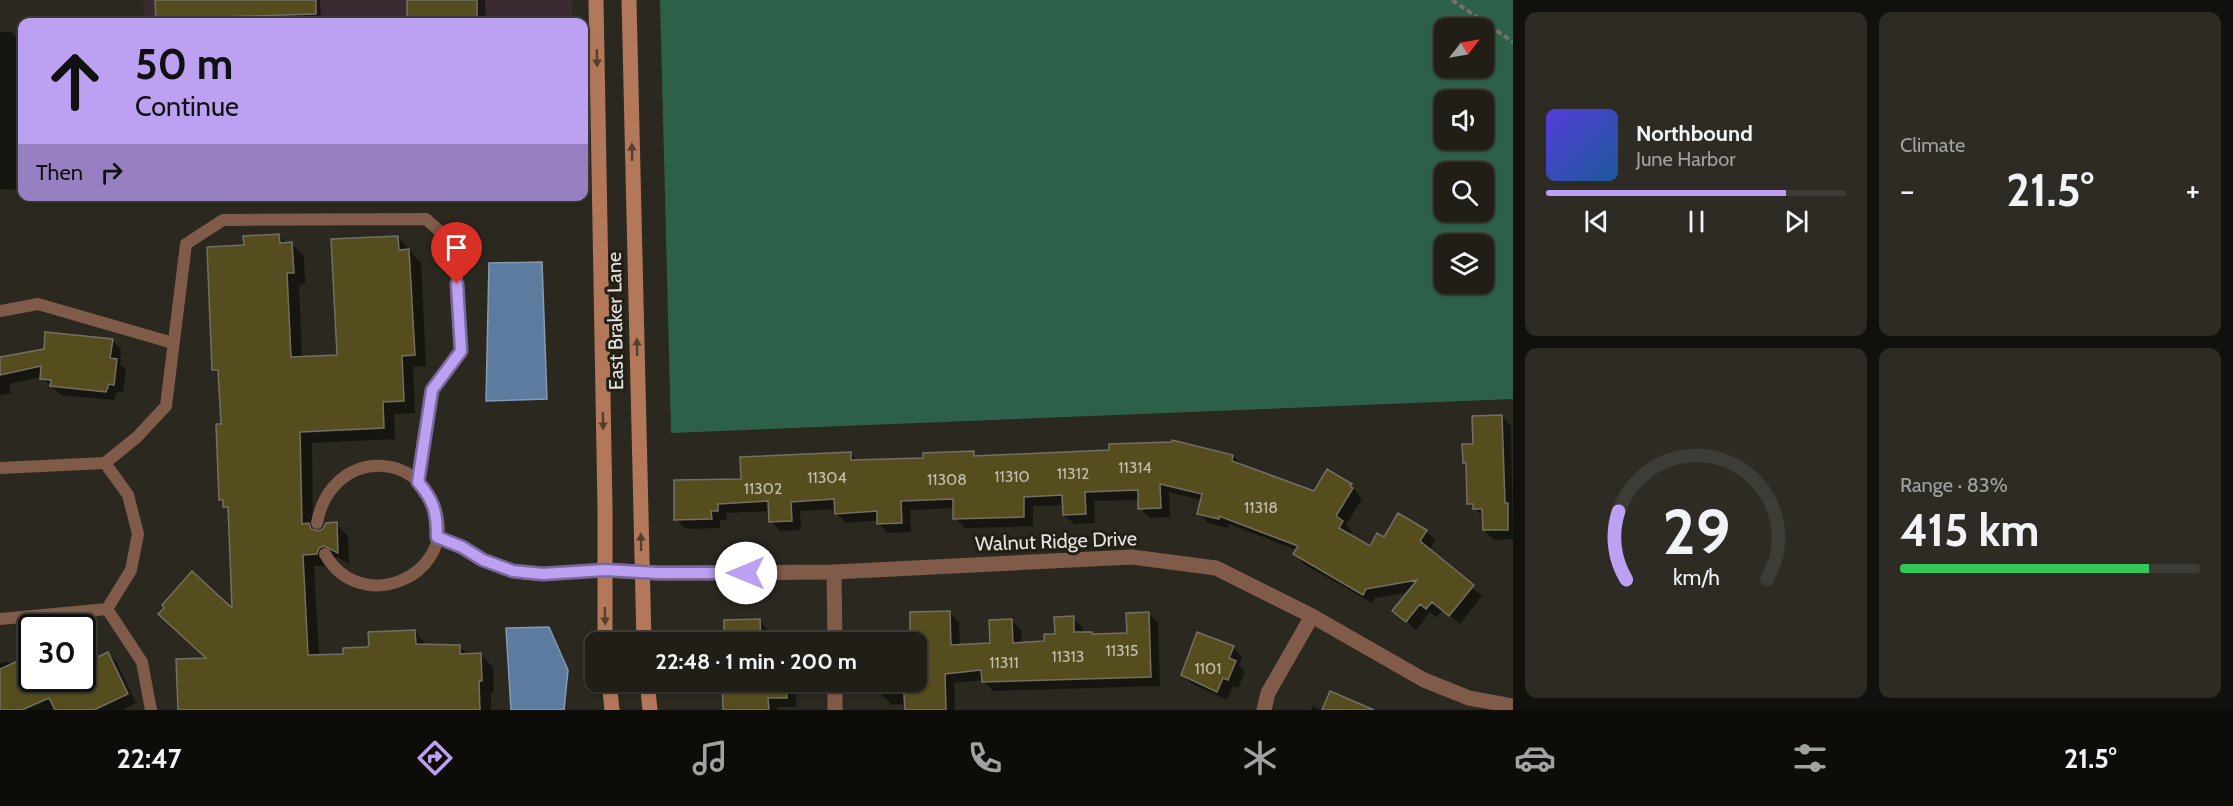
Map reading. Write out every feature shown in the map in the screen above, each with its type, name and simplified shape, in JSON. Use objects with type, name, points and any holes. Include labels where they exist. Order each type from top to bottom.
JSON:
[{"type":"main road","name":"East Braker Lane","points":[[596,0],[605,632]]},
{"type":"main road","name":"East Braker Lane","points":[[629,0],[644,632]]},
{"type":"main road","points":[[610,692],[612,710]]},
{"type":"main road","points":[[648,692],[650,710]]},
{"type":"street","name":"Walnut Ridge Drive","points":[[605,570],[834,572],[1132,557],[1216,568],[1312,616],[1424,680],[1469,698],[1513,706]]},
{"type":"street","points":[[834,572],[834,632]]},
{"type":"street","points":[[1264,710],[1268,693],[1312,616]]},
{"type":"street","points":[[835,692],[835,710]]},
{"type":"lane","points":[[0,468],[105,463],[137,437],[166,406],[186,244],[223,220],[426,219],[455,245],[461,351],[432,390],[418,482]]},
{"type":"lane","points":[[0,310],[38,304],[173,343]]},
{"type":"lane","points":[[105,463],[128,495],[138,534],[130,570],[107,609]]},
{"type":"lane","points":[[317,523],[320,508],[329,490],[343,476],[362,468],[382,466],[401,471],[418,482],[431,498],[437,517],[437,537],[430,555],[418,570],[402,581],[383,586],[364,584],[346,577],[331,564],[325,554]]},
{"type":"lane","points":[[437,537],[462,547],[483,560],[513,571],[543,574],[605,570]]},
{"type":"lane","points":[[0,619],[107,609]]},
{"type":"lane","points":[[107,609],[142,662],[151,710]]},
{"type":"path","points":[[1452,0],[1513,42]]},
{"type":"shaded area","points":[[143,0],[572,0],[573,18],[144,18]]},
{"type":"green space","points":[[660,0],[1513,0],[1513,399],[671,433]]},
{"type":"water","points":[[542,262],[547,399],[486,401],[489,263]]},
{"type":"water","points":[[549,627],[568,670],[564,710],[511,710],[506,628]]},
{"type":"building","points":[[155,0],[316,0],[316,14],[156,18]]},
{"type":"building","points":[[407,0],[477,0],[477,18],[407,18]]},
{"type":"building","points":[[279,234],[280,243],[292,242],[294,273],[287,273],[291,357],[337,355],[331,239],[398,236],[399,250],[409,249],[415,355],[402,356],[404,401],[383,402],[384,428],[300,432],[302,524],[309,523],[311,529],[318,531],[323,529],[326,523],[337,522],[338,553],[324,546],[319,548],[317,554],[303,555],[308,655],[343,654],[343,648],[367,647],[369,645],[368,632],[415,630],[416,644],[460,645],[460,654],[481,653],[480,710],[178,710],[176,659],[206,658],[158,614],[164,608],[162,605],[192,571],[232,608],[228,507],[223,507],[223,500],[219,500],[216,424],[221,424],[218,370],[212,370],[207,247],[244,245],[243,236]]},
{"type":"building","points":[[45,332],[113,339],[110,358],[117,359],[114,385],[109,384],[106,392],[50,386],[51,380],[40,379],[41,366],[0,375],[0,357],[44,349]]},
{"type":"building","points":[[1502,415],[1508,530],[1483,530],[1482,509],[1473,509],[1473,504],[1467,504],[1466,463],[1463,463],[1462,444],[1473,444],[1472,416]]},
{"type":"building","points":[[1172,440],[1233,455],[1232,461],[1314,491],[1327,469],[1352,484],[1350,486],[1353,488],[1336,516],[1343,521],[1339,528],[1370,546],[1377,533],[1384,537],[1398,513],[1427,530],[1420,541],[1474,585],[1449,616],[1432,602],[1426,609],[1420,604],[1406,622],[1392,611],[1417,580],[1366,589],[1363,595],[1293,554],[1298,546],[1219,516],[1219,519],[1197,514],[1202,494],[1160,484],[1161,508],[1138,509],[1138,490],[1085,492],[1086,514],[1063,515],[1062,495],[1024,497],[1024,517],[953,519],[953,499],[901,501],[902,523],[877,524],[877,511],[835,514],[834,499],[791,502],[792,521],[769,522],[768,501],[718,504],[718,511],[711,511],[712,519],[674,520],[674,480],[741,479],[740,457],[851,452],[851,460],[923,458],[923,453],[974,451],[974,456],[1109,450],[1109,444],[1171,442]]},
{"type":"building","points":[[950,611],[951,645],[990,643],[989,620],[1012,619],[1013,643],[1044,641],[1044,634],[1055,634],[1054,617],[1074,616],[1074,632],[1127,633],[1126,613],[1149,612],[1151,677],[982,682],[981,670],[945,674],[946,710],[905,710],[904,692],[927,692],[927,632],[910,632],[910,612]]},
{"type":"building","points":[[760,619],[761,632],[724,632],[724,620]]},
{"type":"building","points":[[1197,632],[1234,646],[1229,658],[1236,661],[1228,680],[1223,678],[1217,692],[1181,675]]},
{"type":"building","points":[[96,652],[98,657],[108,652],[128,694],[94,710],[55,710],[49,698],[22,710],[0,710],[0,669],[18,661],[18,692],[96,692]]},
{"type":"building","points":[[1330,691],[1374,710],[1322,710]]},
{"type":"building","points":[[722,692],[787,692],[787,698],[768,698],[769,710],[723,710]]},
{"type":"route","points":[[457,284],[461,351],[432,390],[418,482],[431,498],[437,517],[437,537],[462,547],[483,560],[513,571],[543,574],[605,570],[658,573],[746,573]]}]
